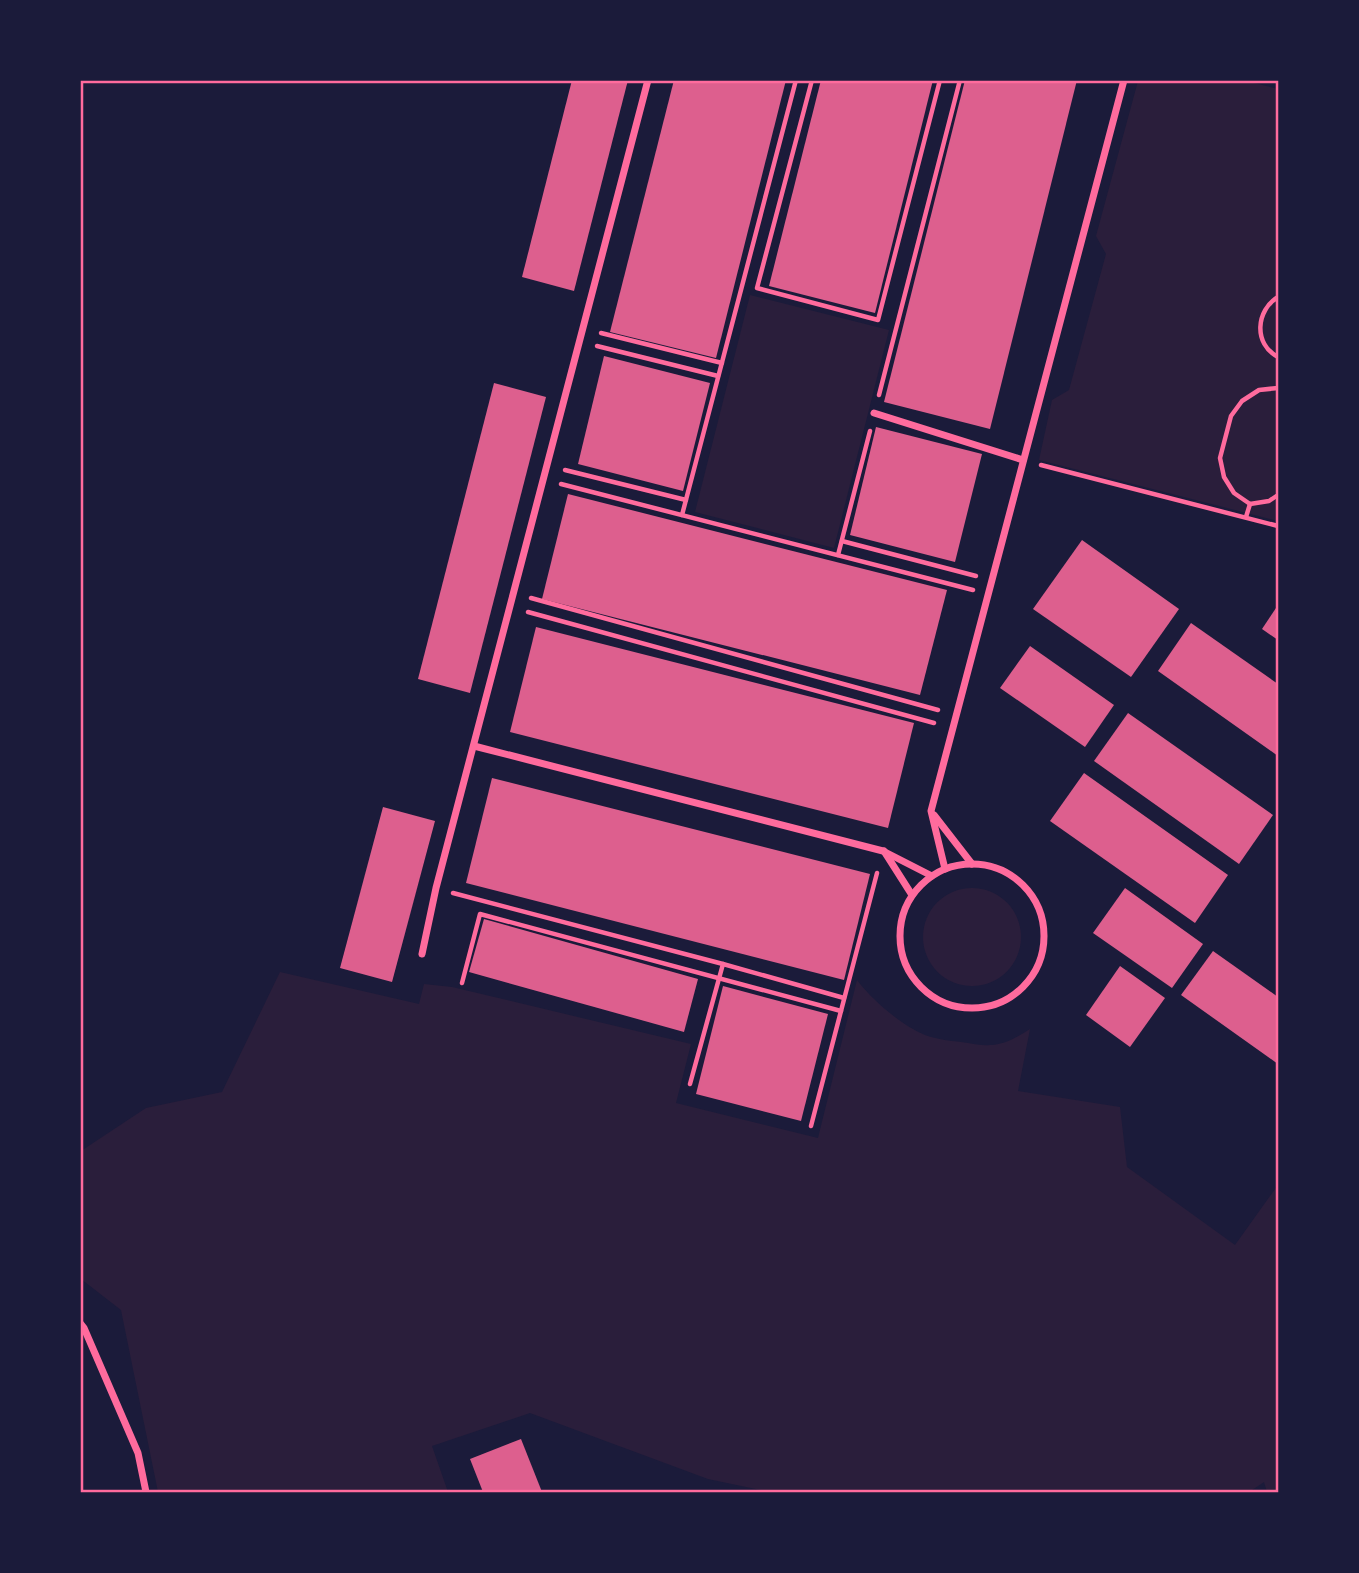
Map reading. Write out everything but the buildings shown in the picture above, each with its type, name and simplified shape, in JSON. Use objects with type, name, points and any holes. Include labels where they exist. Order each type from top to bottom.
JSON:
[{"type":"street","points":[[422,954],[436,888],[648,80]]},
{"type":"street","points":[[944,869],[931,811],[1124,80]]},
{"type":"street","points":[[874,413],[1023,460]]},
{"type":"street","points":[[474,746],[883,851],[932,876]]},
{"type":"street","points":[[931,811],[972,864]]},
{"type":"street","points":[[883,851],[912,895]]},
{"type":"street","points":[[972,864],[1000,869],[1024,885],[1036,902],[1044,922],[1045,937],[1040,964],[1024,988],[1000,1003],[973,1009],[958,1007],[932,997],[912,976],[905,964],[899,936],[901,922],[912,895],[932,876],[944,869],[972,864]]},
{"type":"street","points":[[80,1323],[85,1328],[138,1453],[146,1493]]},
{"type":"path","points":[[682,515],[796,80]]},
{"type":"path","points":[[811,80],[757,288],[878,320],[940,80]]},
{"type":"path","points":[[838,555],[960,80]]},
{"type":"path","points":[[1279,297],[1266,307],[1260,332],[1264,344],[1273,354],[1279,356]]},
{"type":"path","points":[[583,329],[722,363]]},
{"type":"path","points":[[579,342],[718,376]]},
{"type":"path","points":[[1278,387],[1259,390],[1242,401],[1231,416],[1220,458],[1224,477],[1234,493],[1250,504],[1269,501],[1279,495]]},
{"type":"path","points":[[1023,460],[1279,526]]},
{"type":"path","points":[[547,466],[686,500]]},
{"type":"path","points":[[543,480],[988,593]]},
{"type":"path","points":[[1245,517],[1250,504]]},
{"type":"path","points":[[842,541],[992,580]]},
{"type":"path","points":[[514,593],[956,715]]},
{"type":"path","points":[[510,607],[952,728]]},
{"type":"path","points":[[811,1126],[883,851]]},
{"type":"path","points":[[436,888],[844,998]]},
{"type":"path","points":[[461,984],[480,914],[841,1011]]},
{"type":"path","points":[[690,1084],[723,964]]},
{"type":"shaded area","points":[[1138,81],[1247,81],[1278,89],[1278,521],[1039,460],[1052,400],[1069,390],[1106,254],[1096,236]]},
{"type":"shaded area","points":[[750,295],[889,330],[834,548],[695,512]]},
{"type":"shaded area","points":[[972,888],[991,891],[1007,902],[1018,918],[1021,937],[1018,956],[1007,972],[991,983],[972,986],[953,983],[937,972],[926,956],[923,937],[926,918],[937,902],[953,891]]},
{"type":"shaded area","points":[[280,972],[419,1004],[424,984],[452,987],[691,1044],[676,1103],[818,1138],[857,980],[879,1004],[916,1031],[930,1037],[995,1045],[1030,1029],[1018,1091],[1120,1107],[1127,1167],[1235,1245],[1278,1185],[1278,1491],[1267,1492],[1264,1482],[1249,1492],[770,1492],[708,1479],[530,1413],[432,1446],[448,1492],[158,1492],[121,1310],[81,1279],[81,1151],[146,1108],[222,1092]]}]
